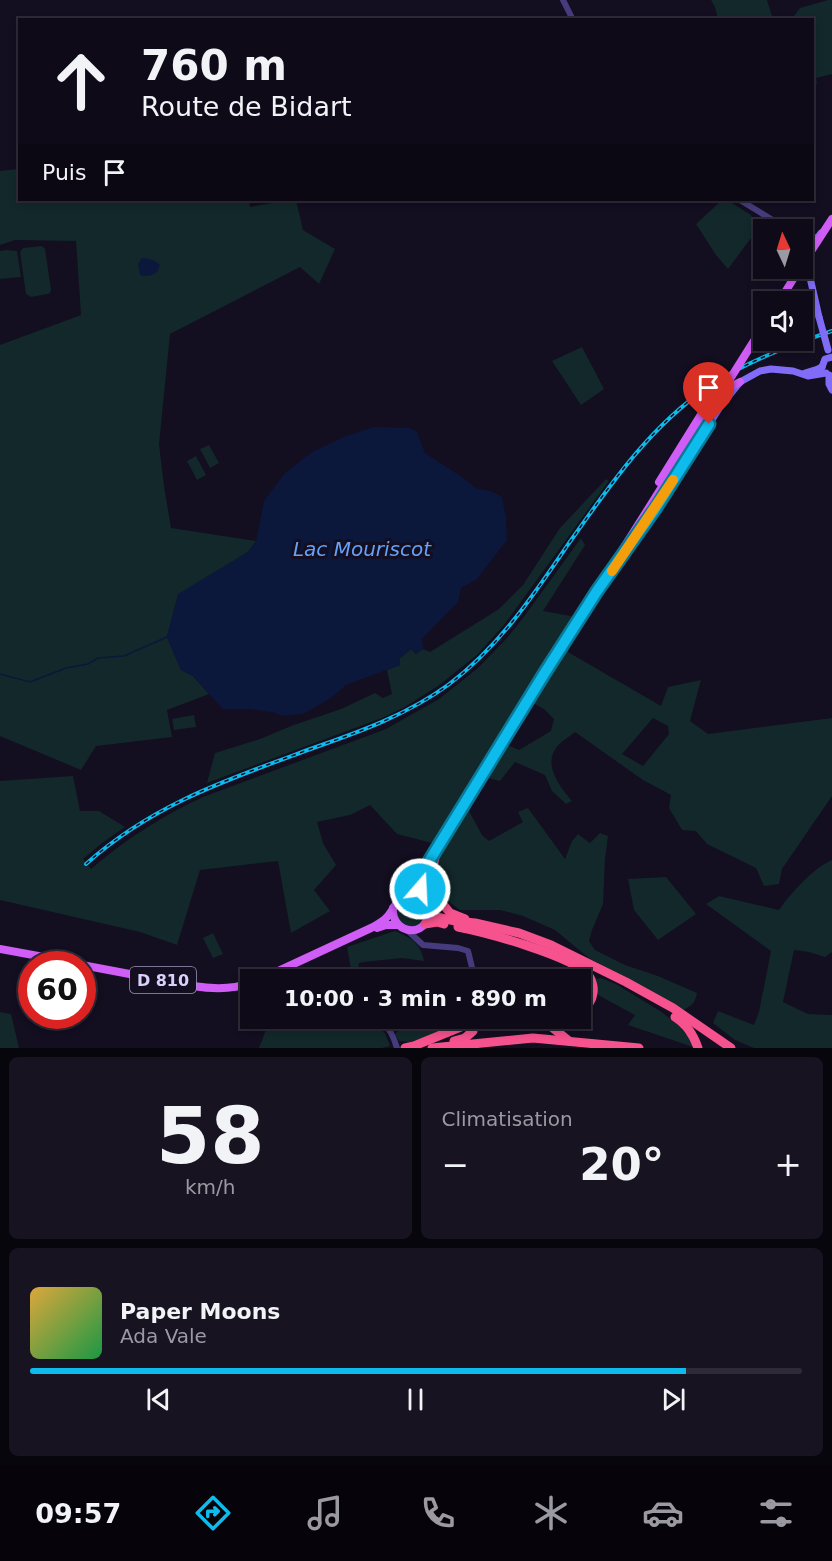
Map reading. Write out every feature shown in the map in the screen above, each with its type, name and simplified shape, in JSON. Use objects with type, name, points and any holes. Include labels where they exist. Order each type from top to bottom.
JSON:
[{"type":"highway","points":[[437,848],[432,871],[433,886],[438,898],[450,913],[476,923]]},
{"type":"highway","points":[[429,908],[432,914],[438,917],[519,933],[551,945],[673,1008],[731,1048]]},
{"type":"highway","points":[[423,925],[437,922],[474,930],[564,959],[611,979],[680,1021],[689,1029],[700,1048]]},
{"type":"highway","points":[[564,959],[581,969]]},
{"type":"highway","points":[[591,981],[593,986],[591,1000]]},
{"type":"highway","points":[[663,1003],[692,1028],[700,1048]]},
{"type":"highway","points":[[405,1048],[456,1029]]},
{"type":"highway","points":[[554,1029],[569,1041]]},
{"type":"highway","points":[[519,1030],[533,1038]]},
{"type":"highway","points":[[442,1046],[465,1038],[473,1031]]},
{"type":"highway","points":[[432,1048],[533,1038],[639,1048]]},
{"type":"main road","points":[[813,238],[818,237],[832,217]]},
{"type":"main road","points":[[813,247],[832,217]]},
{"type":"main road","points":[[813,238],[825,235],[832,225]]},
{"type":"main road","points":[[808,279],[830,355],[825,359],[832,390]]},
{"type":"main road","points":[[409,894],[622,549],[753,343]]},
{"type":"main road","points":[[622,549],[632,526],[710,400],[724,390],[767,369],[803,374],[818,369],[827,372]]},
{"type":"main road","points":[[597,591],[624,555],[720,407],[740,382]]},
{"type":"main road","points":[[288,969],[386,925],[398,925],[407,930],[413,930],[423,925],[429,914],[429,908],[422,897],[420,876]]},
{"type":"main road","points":[[283,969],[386,919],[399,898],[409,894],[422,897]]},
{"type":"main road","points":[[393,906],[393,916],[398,925]]},
{"type":"main road","name":"D 810","points":[[0,948],[18,952]]},
{"type":"main road","name":"D 810","points":[[96,968],[193,986],[228,988],[240,985]]},
{"type":"street","points":[[563,0],[572,18]]},
{"type":"street","points":[[742,201],[771,219]]},
{"type":"street","points":[[420,942],[423,925]]},
{"type":"street","points":[[407,930],[423,945],[468,951],[472,969]]},
{"type":"street","points":[[388,1029],[397,1048]]},
{"type":"green space","points":[[711,0],[767,0],[773,18],[718,18]]},
{"type":"green space","points":[[832,0],[832,74],[816,78],[817,84],[814,85],[814,18],[796,18],[794,16],[800,8]]},
{"type":"green space","points":[[18,169],[18,201],[249,201],[250,207],[272,203],[272,201],[296,201],[303,230],[335,249],[319,284],[300,267],[170,334],[159,444],[171,528],[256,541],[248,552],[178,595],[167,637],[181,670],[193,676],[209,694],[167,710],[172,737],[96,746],[81,770],[0,736],[0,345],[81,315],[76,241],[15,240],[0,245],[0,171]]},
{"type":"green space","points":[[721,201],[729,201],[751,215],[753,235],[728,269],[696,224]]},
{"type":"green space","points":[[42,246],[45,249],[51,290],[50,293],[31,297],[26,294],[20,252],[23,248]]},
{"type":"green space","points":[[0,251],[17,251],[21,277],[0,279]]},
{"type":"green space","points":[[582,347],[604,389],[581,405],[552,361]]},
{"type":"green space","points":[[209,445],[219,463],[210,468],[200,449]]},
{"type":"green space","points":[[196,456],[206,475],[197,480],[187,461]]},
{"type":"green space","points":[[606,479],[609,481],[504,625],[477,655],[438,686],[382,718],[207,783],[215,753],[341,709],[375,693],[383,698],[392,694],[387,670],[400,665],[400,658],[411,649],[416,654],[423,649],[430,652],[499,609],[523,585],[560,528]]},
{"type":"green space","points":[[581,538],[585,545],[543,611],[571,616],[568,652],[661,706],[668,687],[701,680],[690,721],[708,734],[832,718],[832,796],[782,869],[779,884],[764,886],[756,868],[707,844],[696,831],[682,830],[669,808],[671,795],[643,780],[575,732],[558,746],[551,762],[555,776],[572,801],[566,804],[552,791],[545,775],[515,762],[500,781],[488,778],[469,811],[482,835],[489,841],[523,822],[518,812],[528,808],[565,859],[572,841],[578,834],[590,843],[600,833],[608,836],[603,904],[589,941],[595,950],[625,965],[697,993],[694,1002],[686,1009],[683,1010],[643,986],[590,959],[555,930],[523,916],[500,910],[460,910],[448,901],[439,878],[432,843],[397,834],[370,805],[350,815],[317,822],[323,843],[336,865],[314,890],[330,911],[291,933],[278,861],[200,870],[177,945],[140,932],[0,900],[0,781],[73,776],[80,811],[99,811],[125,827],[83,859],[91,869],[131,838],[188,804],[386,729],[439,699],[478,668],[523,618]],"holes":[[[531,702],[544,709],[554,719],[551,731],[519,750],[505,744]],[[653,718],[668,726],[669,734],[643,766],[622,754]]]},
{"type":"green space","points":[[194,715],[196,727],[174,730],[172,719]]},
{"type":"green space","points":[[832,860],[832,952],[825,957],[794,950],[783,1002],[808,1014],[832,1015],[832,1048],[754,1048],[735,1040],[713,1023],[718,1011],[754,1025],[759,1012],[771,951],[706,904],[719,896],[779,910],[810,875]]},
{"type":"green space","points":[[666,877],[696,914],[658,940],[634,910],[628,879]]},
{"type":"green space","points":[[406,897],[421,902],[426,910],[425,919],[420,925],[412,928],[398,923],[395,908]]},
{"type":"green space","points":[[395,931],[414,942],[420,949],[424,961],[402,958],[363,962],[359,963],[358,969],[351,969],[347,947]]},
{"type":"green space","points":[[213,933],[223,954],[213,958],[203,938]]},
{"type":"green space","points":[[601,978],[616,984],[660,1011],[681,1027],[691,1040],[693,1047],[628,1025],[635,1015],[598,995],[596,979]]},
{"type":"green space","points":[[0,1012],[11,1014],[19,1048],[0,1048]]},
{"type":"green space","points":[[266,1029],[380,1029],[385,1033],[390,1046],[382,1048],[259,1048]]},
{"type":"green space","points":[[402,1029],[448,1029],[410,1042],[399,1041],[395,1034]]},
{"type":"water","points":[[142,258],[147,258],[160,265],[158,271],[149,276],[140,275],[138,264]]},
{"type":"water","name":"Lac Mouriscot","points":[[374,427],[410,428],[417,432],[425,453],[476,488],[502,497],[507,540],[477,579],[461,588],[458,602],[422,639],[423,649],[416,654],[411,649],[400,658],[400,665],[346,685],[331,698],[303,714],[282,716],[272,712],[247,709],[223,709],[193,676],[181,670],[167,637],[178,594],[248,552],[256,541],[264,501],[285,473],[312,452],[346,436]]},
{"type":"waterway","points":[[0,674],[30,682],[66,668],[88,664],[98,658],[124,656],[167,637]]},
{"type":"railway","points":[[86,864],[139,824],[195,794],[384,721],[417,705],[448,685],[483,655],[514,620],[630,460],[666,421],[686,403],[722,378],[752,362],[832,331]]},
{"type":"slow traffic","points":[[612,571],[673,480]]},
{"type":"route","points":[[420,889],[420,876],[544,674],[709,424]]}]
